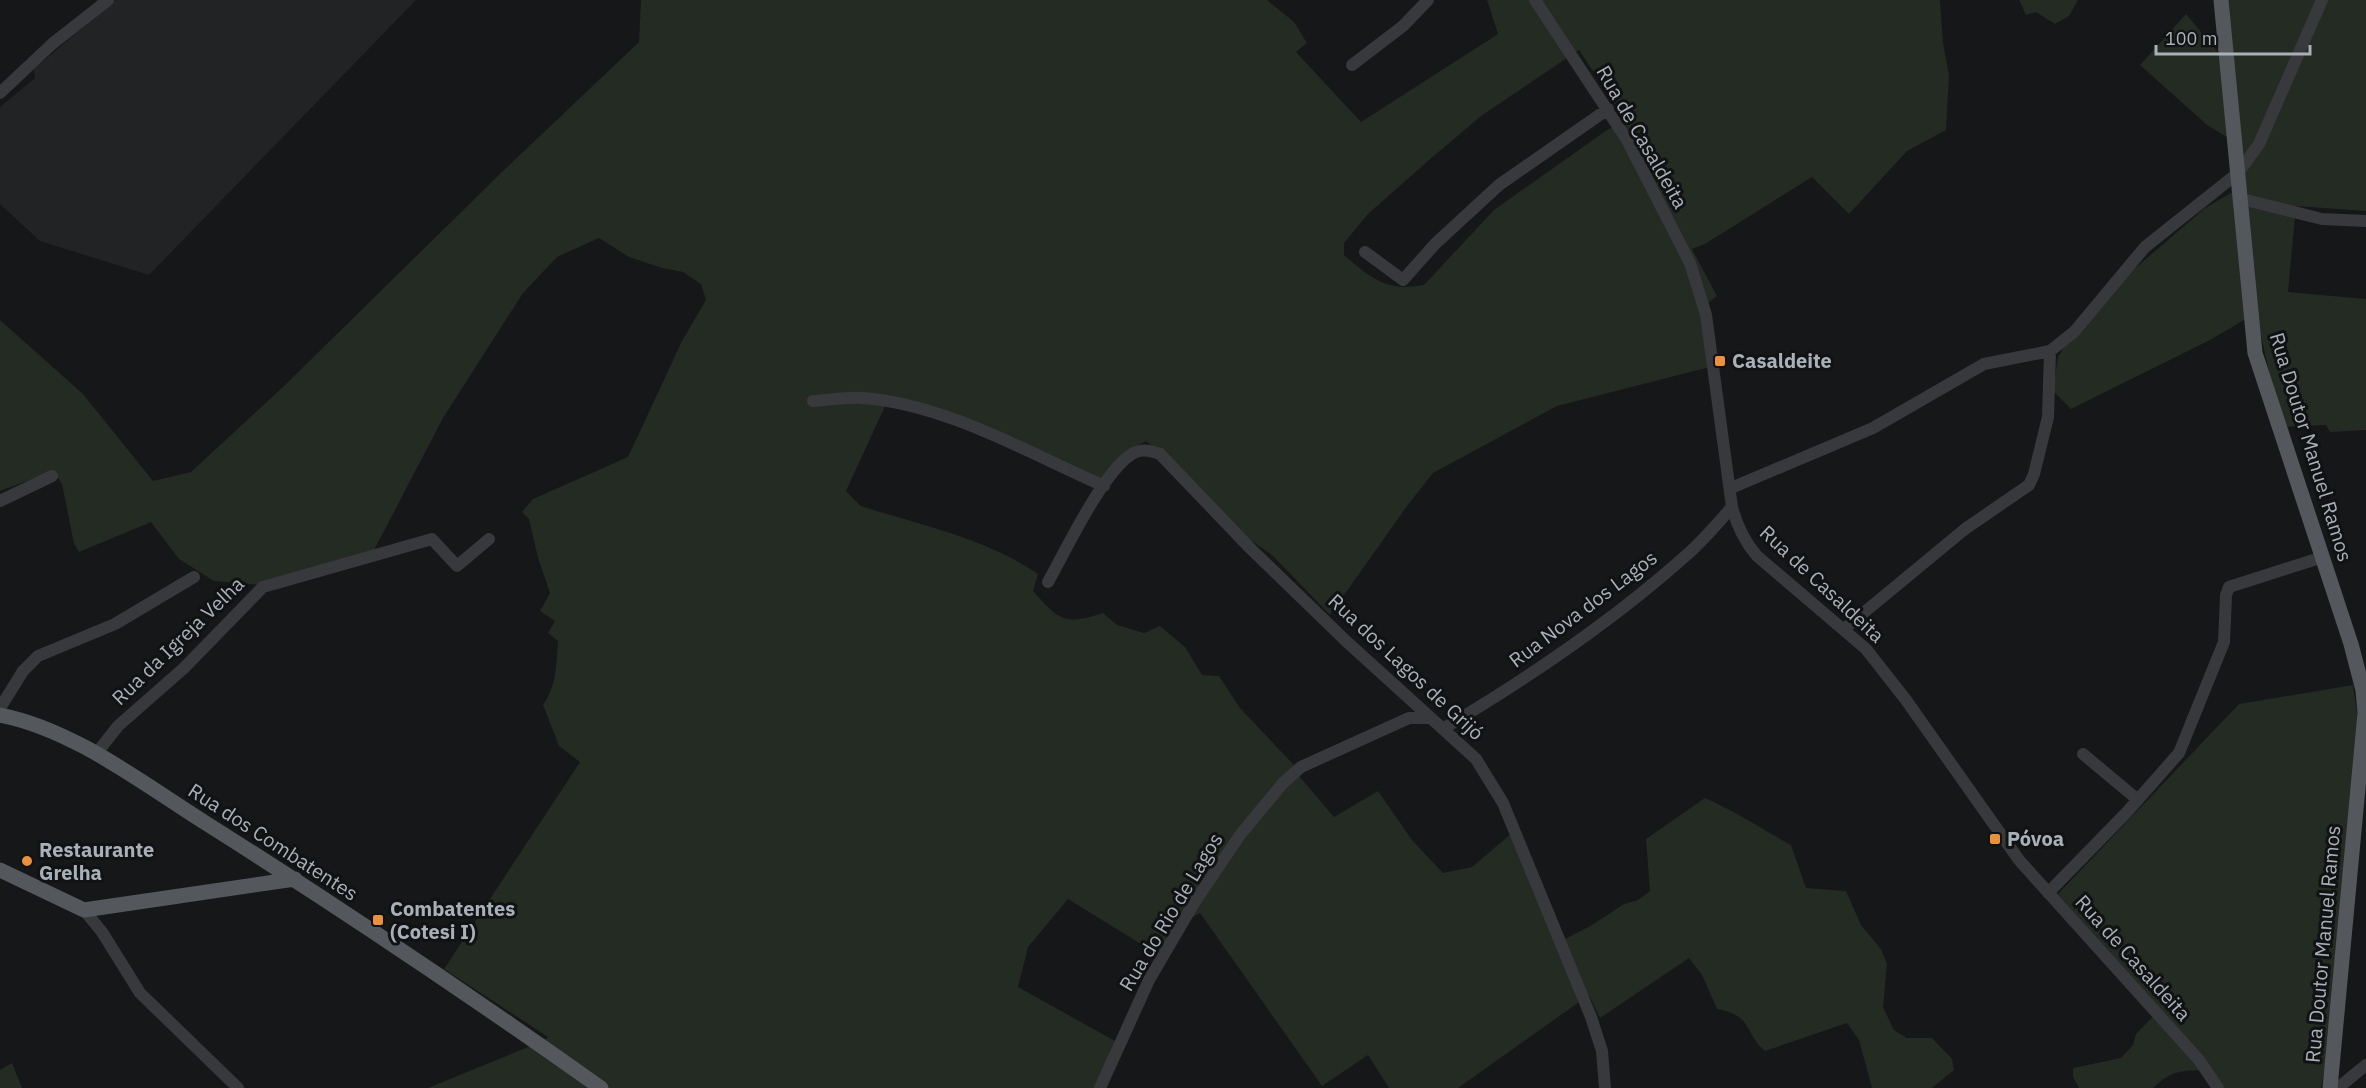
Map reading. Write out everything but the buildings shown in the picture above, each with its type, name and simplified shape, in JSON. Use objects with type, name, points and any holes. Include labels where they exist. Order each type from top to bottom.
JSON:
[{"type":"main road","name":"Rua Doutor Manuel Ramos","points":[[2221,0],[2256,353],[2365,689],[2365,713],[2330,1088]]},
{"type":"main road","name":"Rua dos Combatentes","points":[[0,715],[26,720],[96,754],[295,879],[601,1088]]},
{"type":"main road","points":[[0,870],[84,910],[295,879]]},
{"type":"street","points":[[0,93],[52,44],[108,0]]},
{"type":"street","points":[[1352,65],[1403,26],[1428,0]]},
{"type":"street","name":"Rua de Casaldeita","points":[[1535,0],[1608,109],[1690,263],[1706,315],[1732,507],[1742,535],[1757,556],[1866,649],[2019,860],[2199,1060],[2218,1088]]},
{"type":"street","points":[[1731,488],[1873,428],[1984,364],[2050,351],[2074,332],[2145,247],[2238,173],[2259,144],[2322,0]]},
{"type":"street","points":[[1365,252],[1403,280],[1435,244],[1499,185],[1608,109]]},
{"type":"street","points":[[2242,200],[2322,219],[2366,222]]},
{"type":"street","points":[[1844,629],[1965,529],[2029,485],[2034,474],[2048,417],[2050,351]]},
{"type":"street","points":[[813,402],[862,398],[918,407],[1001,439],[1104,486]]},
{"type":"street","name":"Rua dos Lagos de Grijó","points":[[1048,582],[1104,486],[1130,454],[1145,449],[1160,454],[1346,641],[1476,759],[1503,803],[1591,1017],[1602,1051],[1605,1088]]},
{"type":"street","points":[[0,501],[52,477]]},
{"type":"street","name":"Rua Nova dos Lagos","points":[[1444,728],[1496,698],[1626,606],[1692,550],[1732,507]]},
{"type":"street","name":"Rua da Igreja Velha","points":[[96,754],[118,726],[184,668],[263,587],[432,539],[457,566],[489,538]]},
{"type":"street","points":[[2048,893],[2138,800],[2179,753],[2224,642],[2226,595],[2229,587],[2323,557]]},
{"type":"street","points":[[0,708],[23,671],[38,656],[115,624],[194,577]]},
{"type":"street","name":"Rua do Rio de Lagos","points":[[1100,1088],[1149,980],[1194,903],[1240,835],[1283,783],[1301,767],[1409,718],[1431,718]]},
{"type":"street","points":[[2083,754],[2138,800]]},
{"type":"street","points":[[84,910],[102,932],[140,993],[238,1088]]},
{"type":"street","points":[[2338,1088],[2366,1065]]},
{"type":"shaded area","points":[[115,0],[416,0],[149,275],[40,241],[0,204],[0,107],[35,78],[34,69]]},
{"type":"shaded area","points":[[641,0],[1267,0],[1294,22],[1307,43],[1296,52],[1361,122],[1498,34],[1487,0],[1940,0],[1943,43],[1949,75],[1946,130],[1907,151],[1849,214],[1812,177],[1705,244],[1692,249],[1717,296],[1699,310],[1710,367],[1557,406],[1433,473],[1330,615],[1272,555],[1246,537],[1172,461],[1146,441],[1135,447],[1101,480],[988,430],[888,400],[846,491],[861,506],[975,542],[1018,562],[1038,574],[1033,591],[1049,608],[1063,618],[1079,619],[1103,613],[1117,625],[1144,633],[1160,626],[1185,647],[1202,675],[1219,676],[1240,708],[1293,764],[1299,776],[1334,817],[1378,791],[1412,840],[1443,873],[1472,867],[1512,833],[1565,939],[1624,904],[1638,900],[1650,891],[1646,839],[1705,798],[1727,809],[1791,845],[1806,888],[1846,891],[1861,925],[1881,949],[1887,964],[1883,1007],[1894,1030],[1907,1038],[1932,1038],[1952,1059],[1954,1070],[1932,1088],[1872,1088],[1859,1040],[1847,1023],[1765,1051],[1742,1020],[1729,1012],[1717,1009],[1702,975],[1689,958],[1600,1018],[1589,995],[1458,1088],[1389,1088],[1368,1055],[1322,1086],[1200,913],[1187,920],[1157,954],[1068,899],[1028,947],[1018,987],[1115,1041],[1097,1088],[428,1088],[548,1037],[444,969],[580,762],[559,746],[543,705],[553,682],[558,641],[548,633],[555,621],[540,611],[550,593],[538,558],[529,519],[522,512],[533,499],[628,457],[682,341],[706,300],[701,284],[683,272],[629,257],[599,238],[557,257],[523,293],[443,418],[372,554],[272,586],[214,581],[179,559],[151,522],[79,552],[74,544],[62,484],[53,471],[0,491],[0,320],[83,394],[153,481],[191,472],[284,386],[504,170],[639,42]],"holes":[[[1579,50],[1626,121],[1607,130],[1494,210],[1424,285],[1411,287],[1389,285],[1371,276],[1344,255],[1344,243],[1368,214],[1428,161],[1481,116]]]},
{"type":"shaded area","points":[[2019,0],[2078,0],[2069,16],[2055,24],[2036,12],[2026,15]]},
{"type":"shaded area","points":[[2226,0],[2366,0],[2366,211],[2296,206],[2288,292],[2366,299],[2366,430],[2330,432],[2326,425],[2281,427],[2256,313],[2210,340],[2071,409],[2053,391],[2058,357],[2069,338],[2110,290],[2205,208],[2231,193],[2245,176],[2240,145],[2207,125],[2140,65],[2186,14],[2231,68]]},
{"type":"shaded area","points":[[2353,685],[2358,720],[2327,1055],[2321,1088],[2222,1088],[2212,1070],[2180,1072],[2167,1077],[2153,1088],[2079,1088],[2073,1077],[2073,1068],[2121,1058],[2133,1045],[2136,1034],[2160,1009],[2058,894],[2239,704]]},
{"type":"shaded area","points":[[12,1063],[22,1088],[0,1088],[0,1070]]},
{"type":"place","name":"Casaldeite","points":[[1720,361]]},
{"type":"place","name":"Póvoa","points":[[1995,839]]},
{"type":"place","name":"Restaurante Grelha","points":[[27,861]]},
{"type":"place","name":"Combatentes (Cotesi I)","points":[[378,920]]}]
